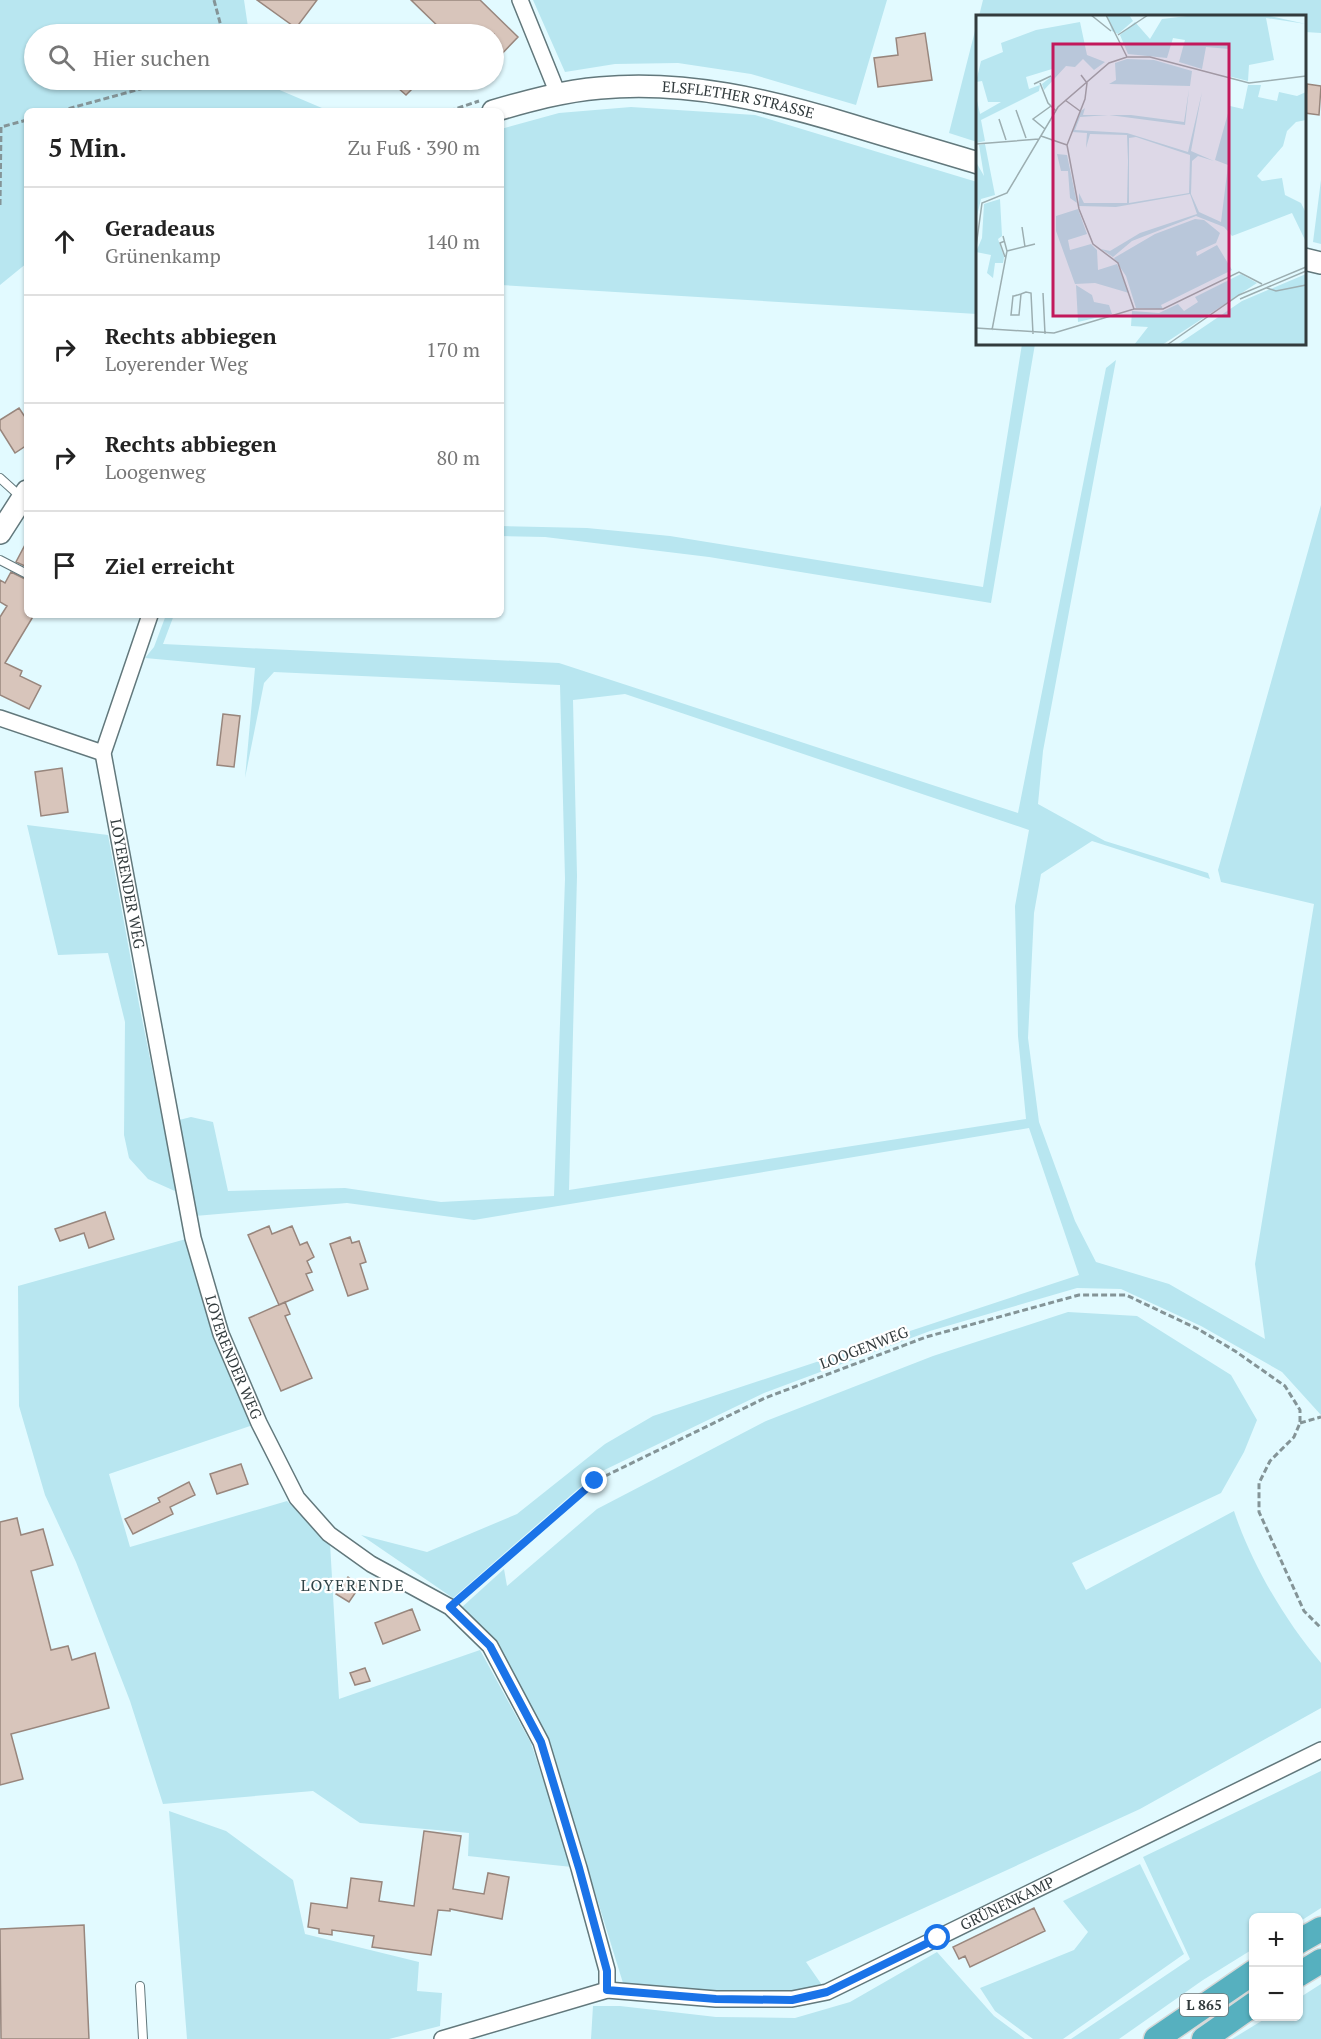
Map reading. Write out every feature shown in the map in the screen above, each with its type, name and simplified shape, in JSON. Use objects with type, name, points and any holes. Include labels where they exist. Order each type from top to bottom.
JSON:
[{"type":"highway","points":[[1303,1940],[1321,1929]]},
{"type":"highway","points":[[1303,1972],[1321,1961]]},
{"type":"highway","name":"L 865","points":[[1156,2039],[1249,1975]]},
{"type":"highway","name":"L 865","points":[[1204,2039],[1249,2008]]},
{"type":"main road","name":"ELSFLETHER STRASSE","points":[[504,108],[558,94],[600,87],[686,88],[724,92],[794,108],[976,162]]},
{"type":"main road","points":[[1306,259],[1321,263]]},
{"type":"main road","points":[[0,533],[24,496]]},
{"type":"street","points":[[520,0],[558,94]]},
{"type":"street","name":"LOYERENDER WEG","points":[[149,618],[103,753],[193,1238],[221,1334],[259,1423],[297,1498],[329,1534],[371,1564],[450,1607],[490,1646],[541,1742],[607,1971],[607,1990]]},
{"type":"street","points":[[0,718],[103,753]]},
{"type":"street","name":"GRÜNENKAMP","points":[[607,1990],[727,1999],[792,2000],[827,1992],[1321,1750]]},
{"type":"street","points":[[442,2039],[607,1990]]},
{"type":"lane","points":[[0,478],[24,493]]},
{"type":"lane","points":[[0,560],[24,572]]},
{"type":"lane","points":[[140,1986],[143,2039]]},
{"type":"path","points":[[214,0],[220,24]]},
{"type":"path","points":[[71,108],[137,90]]},
{"type":"path","points":[[0,205],[1,128],[24,121]]},
{"type":"path","name":"LOOGENWEG","points":[[450,1607],[595,1481],[765,1398],[926,1337],[1079,1294],[1126,1295],[1198,1329],[1235,1351],[1285,1386],[1300,1410],[1300,1423]]},
{"type":"path","points":[[1321,1417],[1300,1423],[1294,1437],[1270,1461],[1259,1483],[1259,1512],[1304,1611],[1321,1628]]},
{"type":"shaded area","points":[[0,0],[244,0],[248,24],[24,24],[24,90],[280,90],[322,108],[24,108],[24,265],[0,285]]},
{"type":"shaded area","points":[[533,0],[887,0],[856,105],[751,74],[678,63],[615,64],[565,72]]},
{"type":"shaded area","points":[[983,0],[1321,0],[1321,33],[1306,32],[1306,15],[979,15]]},
{"type":"shaded area","points":[[976,27],[976,142],[949,133]]},
{"type":"shaded area","points":[[631,107],[755,115],[976,182],[976,314],[504,285],[504,128],[559,113]]},
{"type":"shaded area","points":[[1321,180],[1321,244],[1313,242]]},
{"type":"shaded area","points":[[1022,345],[1035,345],[991,603],[709,557],[545,537],[504,536],[504,526],[587,528],[670,536],[983,587]]},
{"type":"shaded area","points":[[1116,360],[1043,751],[1038,804],[1105,841],[1208,873],[1210,879],[1092,841],[1041,874],[1034,913],[1028,1038],[1039,1122],[1075,1221],[1096,1262],[1169,1284],[1265,1339],[1255,1264],[1314,904],[1221,882],[1218,870],[1321,505],[1321,1415],[1282,1372],[1201,1326],[1121,1289],[1077,1288],[930,1331],[764,1393],[594,1475],[453,1598],[361,1535],[427,1552],[517,1514],[605,1444],[653,1416],[1079,1275],[1029,1128],[474,1220],[347,1203],[195,1216],[179,1120],[191,1117],[213,1122],[228,1191],[345,1188],[441,1202],[554,1196],[565,879],[560,685],[274,672],[264,683],[245,778],[255,668],[145,658],[154,647],[165,618],[173,618],[163,644],[559,663],[1018,813],[1106,368]],"holes":[[[625,694],[1029,830],[1015,906],[1018,1036],[1026,1119],[569,1190],[577,876],[573,700]]]},
{"type":"shaded area","points":[[27,825],[108,835],[177,1192],[148,1179],[129,1158],[124,1135],[125,1022],[108,953],[58,955]]},
{"type":"shaded area","points":[[186,1239],[253,1425],[109,1474],[130,1547],[287,1501],[330,1543],[339,1699],[480,1650],[531,1743],[572,1867],[468,1856],[469,1833],[360,1823],[313,1791],[163,1804],[130,1701],[76,1562],[45,1495],[19,1406],[18,1286]]},
{"type":"shaded area","points":[[1068,1312],[1137,1316],[1231,1375],[1257,1420],[1244,1452],[1221,1493],[1072,1563],[1086,1590],[1234,1511],[1250,1551],[1270,1591],[1321,1663],[1321,1708],[1140,1809],[806,1962],[824,1988],[749,1993],[623,1983],[548,1740],[497,1644],[461,1608],[504,1569],[507,1586],[597,1509],[766,1421],[933,1356]]},
{"type":"shaded area","points":[[1321,1771],[1321,1908],[1303,1919],[1303,1913],[1249,1913],[1249,1951],[1203,1980],[1119,2039],[1071,2039],[1190,1959],[1143,1857]]},
{"type":"shaded area","points":[[169,1811],[226,1831],[293,1880],[305,1934],[419,1962],[417,1991],[442,1993],[440,2026],[389,2039],[187,2039]]},
{"type":"shaded area","points":[[1140,1864],[1184,1954],[1063,2039],[1033,2039],[995,2011],[980,1988],[1074,1950],[1088,1932],[1063,1901]]},
{"type":"shaded area","points":[[937,1952],[994,2016],[1025,2039],[591,2039],[593,2006],[620,2006],[716,2017],[795,2018],[850,2002]]},
{"type":"shaded area","points":[[1321,1984],[1321,2039],[1232,2039],[1261,2021],[1303,2021],[1303,1995]]},
{"type":"building","points":[[257,0],[317,0],[299,24],[290,24]]},
{"type":"building","points":[[411,0],[480,0],[518,37],[504,52],[504,24],[436,24]]},
{"type":"building","points":[[925,33],[932,80],[878,87],[874,58],[898,55],[896,38]]},
{"type":"building","points":[[1307,84],[1321,86],[1319,115],[1306,113]]},
{"type":"building","points":[[400,90],[411,90],[406,95]]},
{"type":"building","points":[[19,408],[24,416],[24,447],[15,453],[0,429],[0,420]]},
{"type":"building","points":[[24,547],[24,566],[16,562]]},
{"type":"building","points":[[11,572],[24,578],[24,618],[32,618],[5,663],[22,671],[20,676],[41,686],[29,709],[0,695],[0,617],[7,606],[0,602],[0,580],[5,583]]},
{"type":"building","points":[[223,714],[240,716],[234,767],[217,765]]},
{"type":"building","points":[[62,768],[68,812],[41,816],[35,772]]},
{"type":"building","points":[[105,1212],[114,1239],[89,1248],[84,1233],[60,1241],[55,1229]]},
{"type":"building","points":[[269,1226],[272,1234],[292,1226],[300,1245],[307,1242],[314,1257],[307,1261],[312,1272],[306,1274],[313,1290],[279,1305],[248,1235]]},
{"type":"building","points":[[350,1237],[352,1243],[359,1241],[366,1262],[360,1264],[368,1289],[348,1296],[330,1244]]},
{"type":"building","points":[[285,1302],[290,1314],[285,1316],[312,1378],[281,1391],[249,1318]]},
{"type":"building","points":[[241,1464],[248,1484],[217,1494],[210,1474]]},
{"type":"building","points":[[189,1482],[195,1495],[170,1507],[173,1514],[133,1534],[125,1519],[160,1502],[158,1498]]},
{"type":"building","points":[[17,1518],[21,1535],[43,1529],[53,1565],[31,1571],[51,1650],[68,1646],[72,1660],[95,1653],[109,1708],[11,1734],[23,1779],[0,1785],[0,1522]]},
{"type":"building","points":[[348,1577],[360,1586],[349,1602],[336,1594]]},
{"type":"building","points":[[412,1609],[420,1630],[383,1644],[375,1623]]},
{"type":"building","points":[[365,1668],[370,1681],[355,1685],[350,1673]]},
{"type":"building","points":[[424,1831],[461,1836],[453,1889],[484,1894],[488,1873],[509,1877],[502,1919],[450,1909],[450,1911],[438,1910],[431,1955],[372,1947],[374,1936],[332,1930],[332,1935],[319,1933],[319,1929],[308,1927],[311,1903],[347,1908],[351,1878],[382,1882],[379,1901],[414,1906]]},
{"type":"building","points":[[1034,1908],[1045,1931],[970,1967],[965,1956],[959,1959],[953,1947]]},
{"type":"building","points":[[84,1925],[89,2039],[1,2039],[0,1929]]},
{"type":"district","name":"LOYERENDE","points":[[353,1585]]},
{"type":"route","points":[[595,1481],[450,1607],[490,1646],[541,1742],[607,1971],[607,1990],[716,1999],[792,2000],[827,1992],[938,1938]]}]
